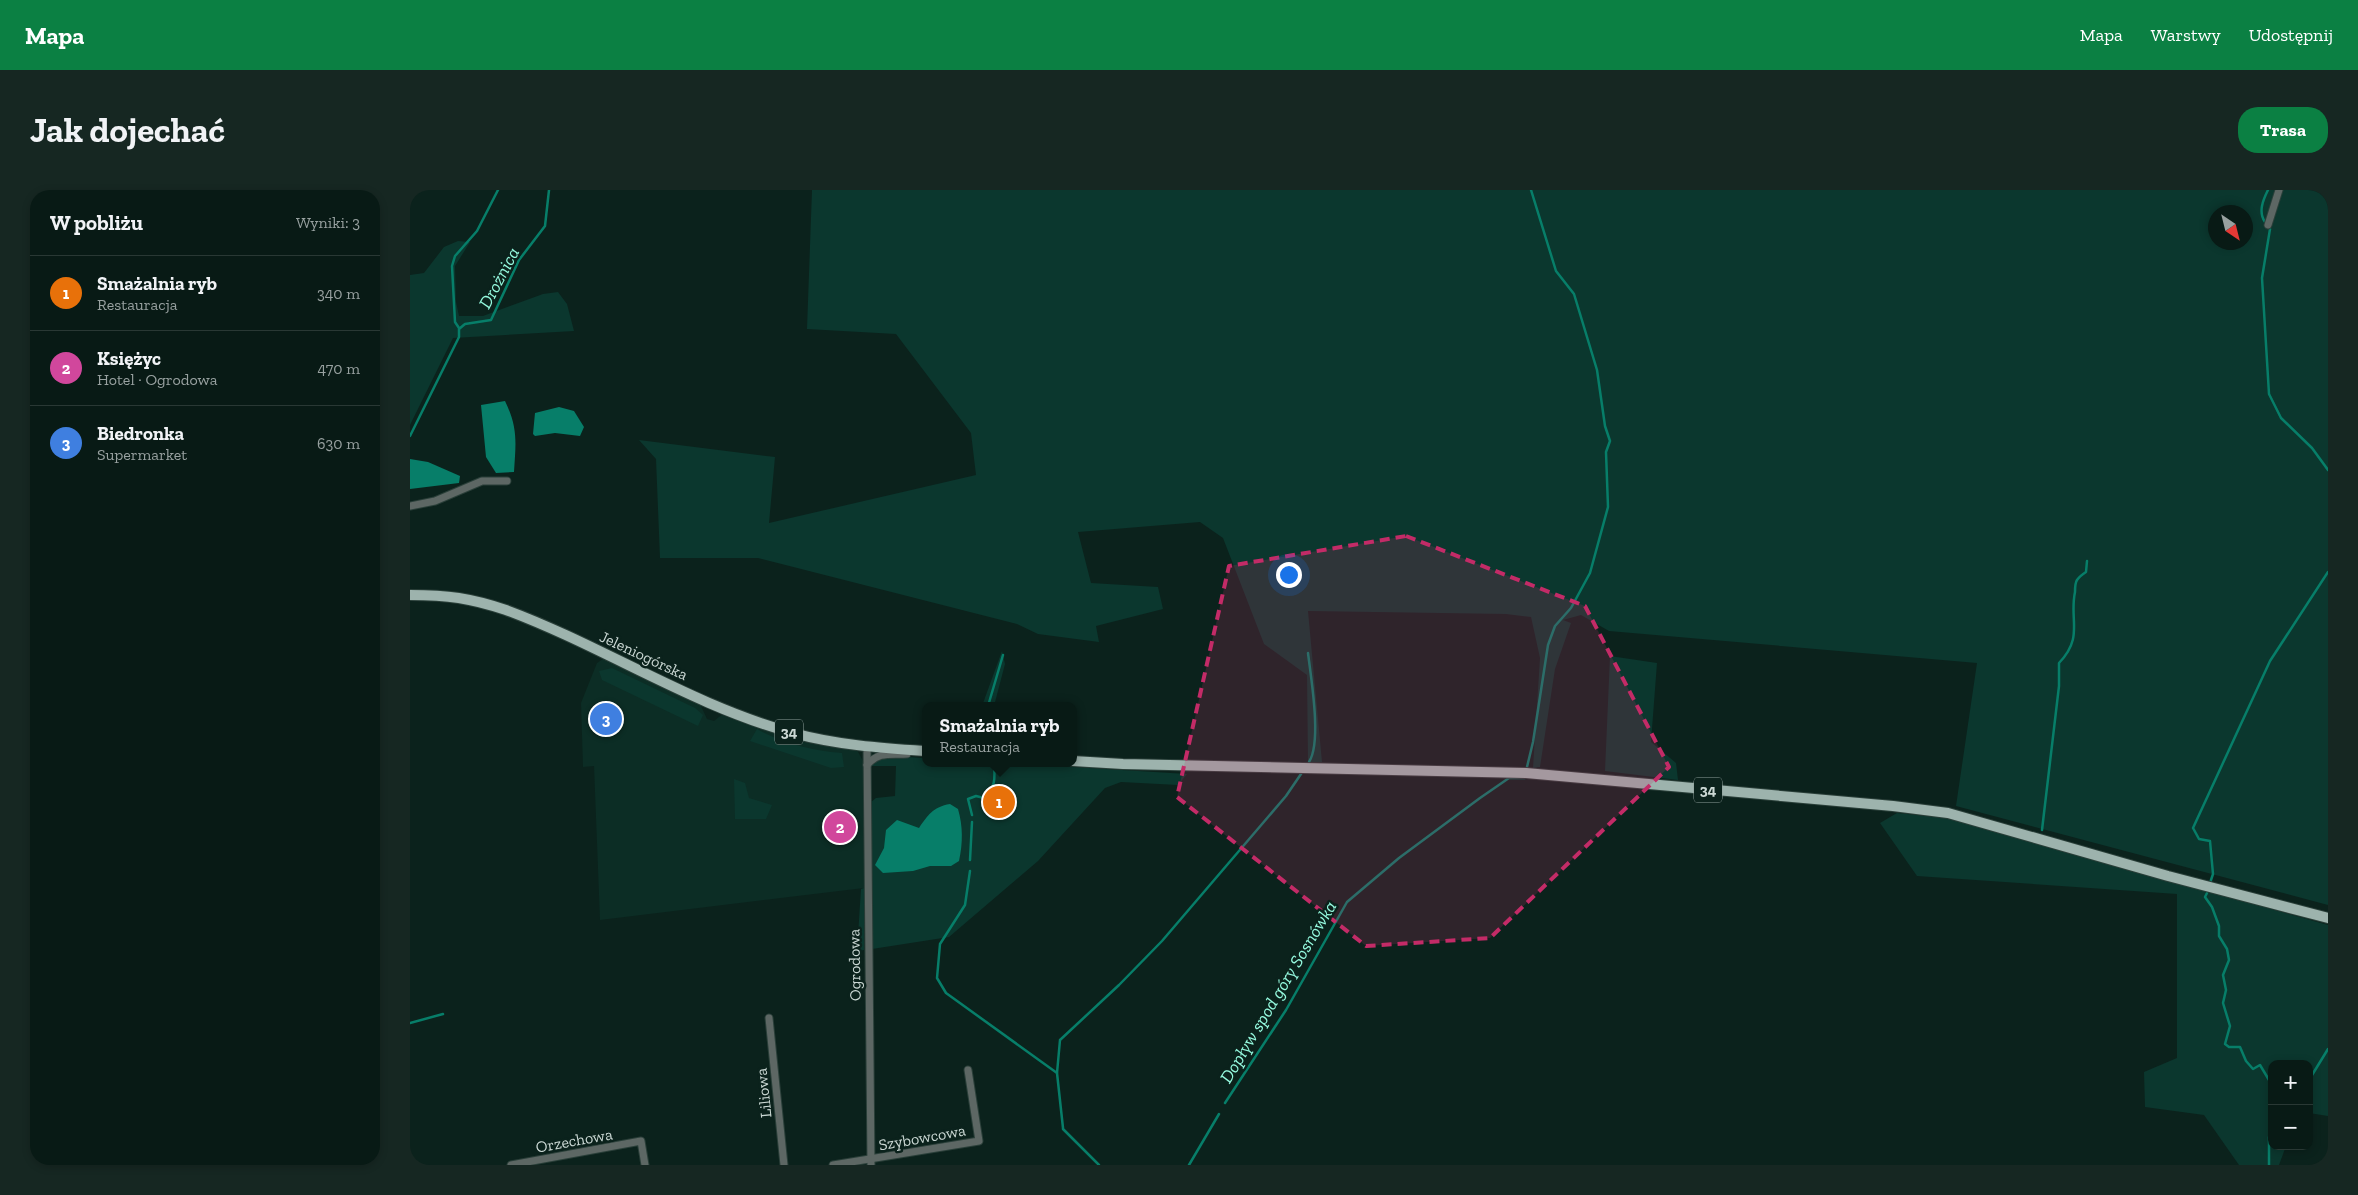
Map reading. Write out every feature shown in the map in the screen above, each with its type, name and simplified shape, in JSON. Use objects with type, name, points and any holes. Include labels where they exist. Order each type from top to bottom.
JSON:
[{"type":"main road","name":"Jeleniogórska","points":[[410,595],[445,595],[473,599],[506,610],[715,705],[800,735],[867,747]]},
{"type":"main road","name":"34","points":[[867,747],[922,751]]},
{"type":"main road","name":"34","points":[[1077,761],[1124,764],[1526,773],[1893,806],[1948,813],[2168,876],[2328,918]]},
{"type":"street","points":[[2268,225],[2279,190]]},
{"type":"street","points":[[410,506],[435,501],[482,481],[507,480]]},
{"type":"street","name":"Ogrodowa","points":[[867,747],[870,1162]]},
{"type":"street","points":[[867,765],[880,754],[922,751]]},
{"type":"street","name":"Liliowa","points":[[768,1018],[784,1165]]},
{"type":"street","name":"Szybowcowa","points":[[833,1165],[870,1162],[979,1141],[968,1070]]},
{"type":"street","name":"Orzechowa","points":[[512,1165],[641,1141],[645,1165]]},
{"type":"highlighted area","points":[[1406,536],[1585,606],[1669,767],[1490,938],[1366,946],[1177,797],[1229,566]]},
{"type":"shaded area","points":[[812,190],[2328,190],[2328,905],[1956,806],[1977,663],[1609,631],[1581,615],[1563,620],[1571,623],[1555,669],[1540,767],[1533,768],[1540,658],[1531,617],[1506,614],[1308,611],[1322,762],[1308,762],[1307,675],[1264,644],[1223,538],[1200,522],[1078,532],[1091,583],[1158,587],[1163,609],[1096,626],[1099,642],[1038,634],[1017,624],[758,558],[660,558],[656,459],[639,440],[775,457],[769,523],[976,475],[971,433],[896,334],[807,329]]},
{"type":"shaded area","points":[[458,241],[470,242],[455,266],[456,302],[459,316],[483,316],[543,294],[558,292],[567,304],[574,331],[453,338],[410,425],[410,275],[424,273],[444,247]]},
{"type":"shaded area","points":[[505,401],[514,427],[514,472],[496,473],[486,457],[481,405]]},
{"type":"shaded area","points":[[559,407],[574,411],[584,427],[580,436],[555,433],[535,436],[533,434],[535,413]]},
{"type":"shaded area","points":[[410,459],[428,462],[460,476],[459,483],[410,489]]},
{"type":"shaded area","points":[[1002,651],[1005,664],[995,702],[983,702]]},
{"type":"shaded area","points":[[1610,656],[1657,663],[1651,742],[1676,763],[1678,780],[1605,771]]},
{"type":"shaded area","points":[[603,659],[613,662],[631,673],[701,706],[707,719],[714,721],[724,713],[857,750],[863,761],[864,888],[600,920],[594,766],[583,767],[581,703],[597,663]]},
{"type":"shaded area","points":[[612,668],[695,708],[703,715],[698,726],[602,680],[599,671]]},
{"type":"shaded area","points":[[757,729],[777,739],[798,746],[842,753],[844,767],[831,768],[750,741]]},
{"type":"shaded area","points":[[890,756],[922,758],[922,767],[1072,767],[1187,774],[1178,785],[1121,782],[1105,788],[1038,861],[949,937],[872,949],[871,802],[876,798],[895,796],[896,766],[871,766],[876,760]]},
{"type":"shaded area","points":[[734,779],[745,783],[749,798],[772,805],[766,819],[735,819]]},
{"type":"shaded area","points":[[950,804],[958,809],[962,828],[959,861],[951,866],[930,866],[913,871],[883,873],[875,865],[884,848],[886,830],[897,820],[919,828],[931,812],[939,807]]},
{"type":"shaded area","points":[[1897,813],[1946,818],[2328,925],[2328,1116],[2313,1114],[2313,1060],[2268,1060],[2268,1150],[2285,1150],[2279,1165],[2239,1165],[2204,1115],[2145,1107],[2144,1072],[2177,1058],[2177,894],[1917,876],[1880,823]]},
{"type":"shaded area","points":[[864,888],[864,950],[857,951],[861,889]]},
{"type":"waterway","points":[[459,328],[455,322],[452,266],[455,256],[477,231],[498,190]]},
{"type":"waterway","name":"Drożnica","points":[[410,436],[459,337],[459,329],[465,324],[491,320],[519,260],[545,226],[549,190]]},
{"type":"waterway","name":"Dopływ spod góry Sosnówka","points":[[1527,767],[1533,742],[1548,645],[1555,626],[1571,608],[1590,573],[1608,507],[1606,452],[1610,441],[1605,426],[1597,370],[1574,294],[1556,271],[1531,190]]},
{"type":"waterway","points":[[2265,222],[2262,210],[2268,190]]},
{"type":"waterway","points":[[2270,229],[2262,278],[2269,394],[2281,418],[2312,448],[2328,470]]},
{"type":"waterway","points":[[2042,830],[2059,686],[2059,663],[2067,654],[2071,645],[2074,628],[2075,584],[2086,572],[2087,561]]},
{"type":"waterway","points":[[2210,883],[2213,874],[2210,841],[2199,839],[2193,828],[2270,661],[2328,572]]},
{"type":"waterway","points":[[1308,653],[1315,725],[1313,753],[1309,762]]},
{"type":"waterway","points":[[989,702],[1003,655]]},
{"type":"waterway","points":[[972,815],[968,799],[976,796],[984,798],[988,794],[994,782],[994,767]]},
{"type":"waterway","points":[[1057,1073],[1060,1040],[1119,985],[1162,941],[1286,796],[1301,774]]},
{"type":"waterway","name":"Dopływ spod góry Sosnówka","points":[[1225,1103],[1286,1010],[1347,902],[1399,858],[1480,798],[1509,778],[1525,778]]},
{"type":"waterway","points":[[970,860],[972,822]]},
{"type":"waterway","points":[[970,871],[965,905],[940,944],[937,978],[946,993],[1057,1073],[1063,1128]]},
{"type":"waterway","points":[[2207,893],[2205,897],[2212,907],[2219,926],[2219,936],[2227,949],[2229,960],[2223,975],[2226,990],[2223,1003],[2230,1026],[2225,1044],[2229,1047],[2240,1047],[2246,1061],[2253,1069],[2260,1065],[2268,1078]]},
{"type":"waterway","points":[[410,1023],[443,1014]]},
{"type":"waterway","points":[[2313,1073],[2328,1049]]},
{"type":"waterway","name":"Dopływ spod góry Sosnówka","points":[[1189,1165],[1219,1114]]},
{"type":"waterway","points":[[1063,1129],[1099,1165]]},
{"type":"waterway","points":[[2269,1150],[2269,1165]]},
{"type":"place","name":"Biedronka","points":[[606,719]]},
{"type":"place","name":"Smażalnia ryb","points":[[999,802]]},
{"type":"place","name":"Księżyc","points":[[840,827]]}]
